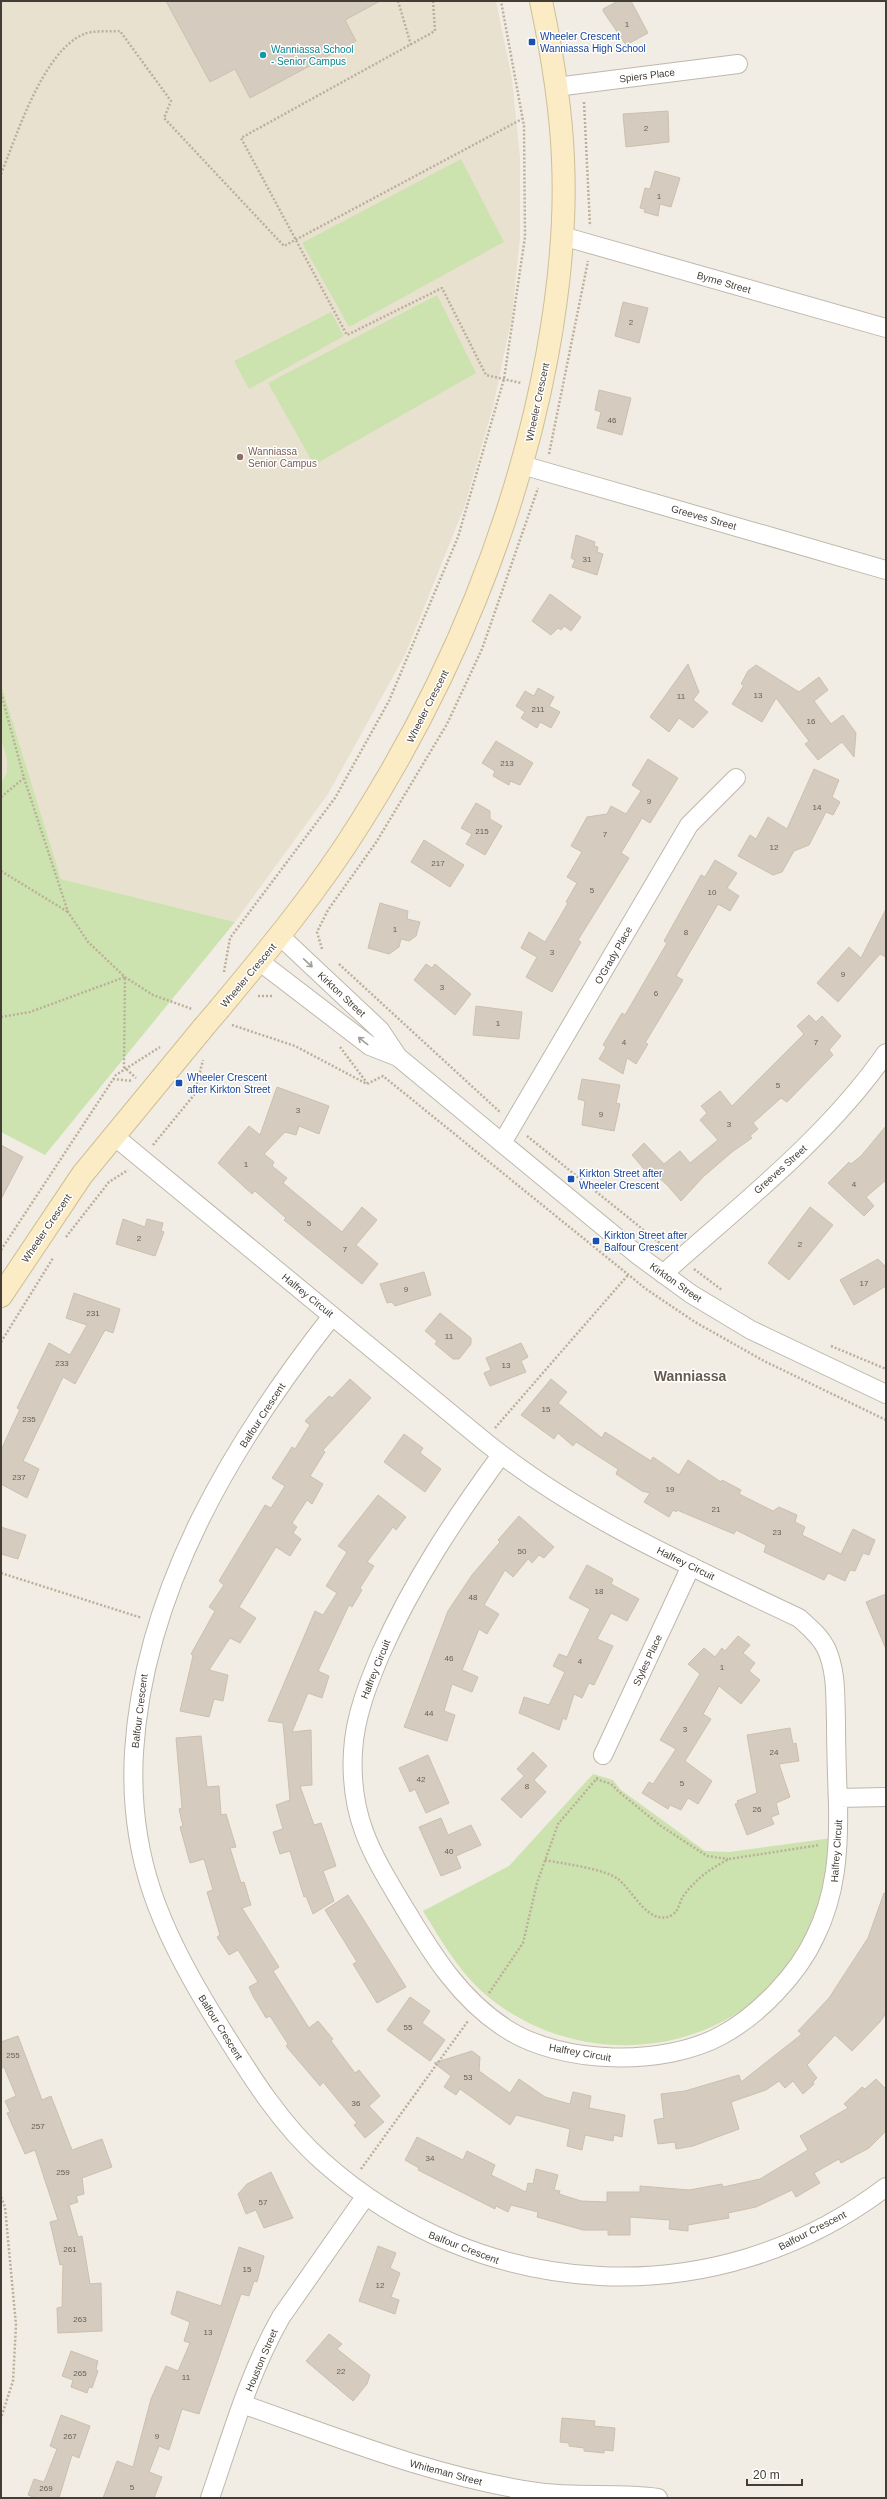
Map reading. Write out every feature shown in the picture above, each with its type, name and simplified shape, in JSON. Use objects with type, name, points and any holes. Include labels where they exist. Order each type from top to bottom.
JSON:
[{"type":"street","name":"Wheeler Crescent","points":[[1,1296],[57,1211],[114,1136],[198,1019],[224,1016],[259,961],[280,936],[359,825],[418,724],[473,606],[497,545],[522,465],[537,410],[558,292],[562,236],[563,160],[556,87],[540,1]]},
{"type":"street","name":"Spiers Place","points":[[556,87],[738,64]]},
{"type":"street","name":"Byrne Street","points":[[562,236],[886,328]]},
{"type":"street","name":"Greeves Street","points":[[522,465],[886,570]]},
{"type":"street","name":"O'Grady Place","points":[[502,1143],[689,825],[736,778]]},
{"type":"street","name":"Kirkton Street","points":[[280,936],[380,1030],[398,1057],[663,1274],[692,1294],[751,1330],[886,1394]]},
{"type":"street","name":"Kirkton Street","points":[[259,961],[370,1046],[398,1057]]},
{"type":"street","name":"Greeves Street","points":[[663,1274],[807,1144],[850,1100],[886,1053]]},
{"type":"street","name":"Halfrey Circuit","points":[[114,1136],[484,1441],[533,1478],[598,1519],[691,1566],[800,1618],[818,1635],[825,1646],[834,1671],[838,1798],[838,1836],[835,1876],[831,1897],[816,1937],[791,1976],[759,2008],[722,2035],[681,2050],[640,2057],[616,2059],[545,2046],[505,2028],[452,1982],[373,1857],[360,1824],[353,1787],[353,1748],[360,1709],[366,1689],[396,1619],[414,1584],[455,1518],[502,1455]]},
{"type":"street","name":"Balfour Crescent","points":[[332,1316],[305,1350],[256,1421],[213,1495],[177,1572],[157,1623],[139,1698],[134,1755],[135,1812],[144,1866],[151,1892],[160,1917],[182,1965],[246,2069],[280,2117],[320,2160],[365,2197],[428,2233],[490,2258],[538,2270],[616,2278],[669,2275],[721,2265],[777,2249],[832,2222],[886,2187]]},
{"type":"street","name":"Styles Place","points":[[603,1755],[691,1566]]},
{"type":"street","points":[[838,1798],[886,1797]]},
{"type":"street","name":"Houston Street","points":[[210,2498],[242,2404],[269,2337],[281,2317],[365,2197]]},
{"type":"street","name":"Whiteman Street","points":[[242,2404],[400,2459],[468,2479],[538,2492],[658,2498]]},
{"type":"path","points":[[398,1],[411,45]]},
{"type":"path","points":[[433,1],[436,31],[241,138],[347,335],[442,288],[486,375]]},
{"type":"path","points":[[223,974],[230,938],[334,798],[389,701],[458,537],[506,374],[525,237],[522,119],[501,1]]},
{"type":"path","points":[[1,174],[36,90],[58,53],[84,33],[120,31],[171,101],[164,118],[284,246],[296,241],[522,119]]},
{"type":"path","points":[[327,953],[321,948],[317,932],[328,910],[377,840],[447,724],[482,649],[538,488]]},
{"type":"path","points":[[1,693],[24,778],[68,912],[88,942],[125,977],[153,995],[198,1019]]},
{"type":"path","points":[[1,797],[24,778]]},
{"type":"path","points":[[1,870],[68,912]]},
{"type":"path","points":[[333,958],[496,1108]]},
{"type":"path","points":[[1,1017],[30,1012],[125,977]]},
{"type":"path","points":[[114,1078],[140,1082],[126,1069],[125,977]]},
{"type":"path","points":[[254,998],[261,994],[281,997]]},
{"type":"path","points":[[224,1016],[295,1046],[367,1084]]},
{"type":"path","points":[[1,1250],[114,1078],[164,1044]]},
{"type":"path","points":[[339,1045],[367,1084]]},
{"type":"path","points":[[161,1136],[194,1095],[205,1055]]},
{"type":"path","points":[[367,1084],[383,1076],[628,1275],[696,1322],[744,1350],[849,1404],[886,1420]]},
{"type":"path","points":[[526,1135],[666,1248]]},
{"type":"path","points":[[61,1244],[109,1182],[131,1168]]},
{"type":"path","points":[[1,1342],[57,1251]]},
{"type":"path","points":[[484,1441],[628,1275]]},
{"type":"path","points":[[705,1277],[728,1294]]},
{"type":"path","points":[[828,1345],[886,1370]]},
{"type":"path","points":[[1,1573],[157,1623]]},
{"type":"path","points":[[350,2184],[523,1943],[537,1883],[558,1824],[597,1778],[612,1784],[619,1792],[661,1826],[706,1856],[729,1859],[825,1844]]},
{"type":"path","points":[[545,1860],[588,1868],[619,1880],[650,1913],[670,1916],[676,1913],[682,1896],[693,1884],[708,1872],[729,1859]]},
{"type":"path","points":[[1,2197],[5,2207],[16,2325],[12,2381],[1,2418]]},
{"type":"shaded area","name":"Wanniassa Senior Campus","points":[[1,1],[496,1],[512,79],[520,158],[520,237],[512,316],[493,407],[464,508],[405,655],[328,794],[235,922],[61,879],[1,684]]},
{"type":"shaded area","points":[[1,739],[7,759],[7,772],[1,783]]},
{"type":"green space","points":[[461,159],[504,242],[349,327],[302,243]]},
{"type":"green space","points":[[437,295],[476,373],[314,465],[268,383]]},
{"type":"green space","points":[[331,312],[344,336],[249,389],[234,361]]},
{"type":"green space","points":[[1,684],[61,879],[235,922],[45,1155],[1,1132],[1,783],[7,772],[7,759],[1,739]]},
{"type":"green space","points":[[593,1774],[613,1780],[621,1790],[705,1851],[729,1852],[832,1838],[823,1890],[815,1916],[804,1940],[777,1979],[742,2010],[702,2031],[659,2042],[614,2045],[568,2038],[525,2021],[486,1995],[476,1986],[451,1955],[423,1911],[509,1866]]},
{"type":"building","name":"Wanniassa School - Senior Campus","points":[[166,1],[380,1],[345,20],[356,41],[250,98],[235,69],[210,82]]},
{"type":"building","points":[[618,1],[631,1],[648,33],[626,45],[603,11],[603,9]]},
{"type":"building","points":[[668,111],[669,142],[626,147],[623,114]]},
{"type":"building","points":[[655,171],[680,178],[671,207],[660,204],[658,216],[644,212],[645,209],[640,208],[645,188],[650,189]]},
{"type":"building","points":[[623,302],[648,308],[639,343],[615,336]]},
{"type":"building","points":[[599,390],[631,398],[622,435],[597,428],[601,412],[595,410]]},
{"type":"building","points":[[576,535],[595,542],[594,546],[598,547],[597,552],[603,554],[597,575],[572,567],[575,560],[571,558]]},
{"type":"building","points":[[550,594],[581,617],[571,631],[564,626],[561,630],[558,628],[551,635],[532,621]]},
{"type":"building","points":[[688,664],[699,692],[693,700],[708,712],[693,728],[679,718],[669,732],[650,717]]},
{"type":"building","points":[[756,665],[799,692],[819,677],[828,690],[814,701],[831,724],[843,715],[856,733],[854,757],[842,742],[818,760],[805,744],[809,741],[776,698],[762,722],[732,704],[744,685],[741,684],[748,671]]},
{"type":"building","points":[[538,688],[554,697],[549,706],[560,712],[551,728],[540,722],[537,728],[521,718],[525,712],[516,706],[525,691],[534,696]]},
{"type":"building","points":[[496,741],[533,763],[520,785],[510,781],[509,785],[493,776],[495,771],[482,763]]},
{"type":"building","points":[[648,759],[678,778],[650,823],[642,818],[621,853],[629,858],[578,940],[581,942],[552,992],[526,977],[537,957],[521,948],[529,932],[545,942],[568,903],[566,902],[577,883],[567,877],[582,852],[571,846],[587,817],[607,814],[611,806],[626,814],[641,791],[632,785]]},
{"type":"building","points":[[814,769],[839,780],[832,797],[840,802],[833,815],[826,812],[809,845],[794,851],[782,872],[773,875],[738,856],[750,835],[756,839],[768,817],[787,829]]},
{"type":"building","points":[[476,803],[490,811],[490,819],[502,826],[485,855],[466,844],[472,834],[461,828]]},
{"type":"building","points":[[424,840],[464,865],[450,887],[411,862]]},
{"type":"building","points":[[715,860],[737,873],[727,888],[739,896],[730,911],[718,904],[676,976],[683,980],[645,1043],[648,1044],[636,1064],[627,1058],[623,1074],[599,1059],[606,1047],[603,1045],[622,1013],[625,1015],[667,943],[664,941],[701,875],[705,877]]},
{"type":"building","points":[[380,903],[408,911],[407,919],[420,922],[416,936],[409,941],[401,939],[399,947],[389,954],[368,948]]},
{"type":"building","points":[[886,909],[886,957],[880,954],[838,1002],[817,983],[849,947],[861,958]]},
{"type":"building","points":[[426,964],[432,968],[435,964],[471,994],[455,1015],[414,980]]},
{"type":"building","points":[[476,1006],[522,1012],[519,1039],[473,1035]]},
{"type":"building","points":[[809,1015],[816,1022],[822,1016],[841,1036],[829,1050],[833,1055],[787,1102],[781,1098],[753,1123],[758,1129],[750,1136],[752,1138],[732,1152],[703,1177],[681,1201],[654,1173],[650,1176],[632,1155],[644,1143],[664,1164],[680,1151],[690,1163],[718,1140],[700,1120],[707,1113],[701,1106],[720,1091],[732,1106],[804,1034],[797,1026]]},
{"type":"building","points":[[582,1079],[620,1085],[616,1103],[620,1104],[614,1131],[582,1125],[585,1101],[578,1099]]},
{"type":"building","points":[[277,1087],[329,1106],[319,1134],[299,1126],[296,1135],[285,1132],[264,1154],[274,1162],[272,1166],[287,1178],[283,1183],[342,1232],[362,1207],[377,1220],[356,1245],[378,1264],[362,1284],[284,1220],[286,1218],[255,1191],[252,1194],[218,1163],[249,1126],[260,1135]]},
{"type":"building","points":[[886,1126],[886,1180],[866,1197],[874,1206],[864,1216],[828,1183],[849,1162],[851,1164],[861,1156]]},
{"type":"building","points":[[1,1145],[23,1157],[1,1199]]},
{"type":"building","points":[[810,1207],[833,1225],[789,1280],[768,1263]]},
{"type":"building","points":[[123,1219],[145,1227],[147,1219],[163,1223],[161,1231],[164,1232],[155,1256],[116,1244]]},
{"type":"building","points":[[878,1259],[886,1267],[886,1286],[854,1305],[840,1280]]},
{"type":"building","points":[[424,1272],[431,1295],[395,1306],[392,1302],[387,1303],[380,1284]]},
{"type":"building","points":[[74,1293],[120,1309],[113,1333],[105,1330],[75,1384],[63,1377],[23,1461],[39,1469],[27,1498],[1,1484],[1,1450],[20,1409],[17,1408],[49,1343],[70,1355],[87,1325],[66,1318]]},
{"type":"building","points":[[440,1313],[471,1338],[471,1344],[459,1359],[453,1359],[435,1344],[437,1341],[425,1331]]},
{"type":"building","points":[[521,1343],[528,1357],[521,1361],[526,1372],[490,1386],[484,1373],[491,1370],[486,1358]]},
{"type":"building","points":[[350,1379],[371,1398],[323,1450],[325,1452],[310,1476],[323,1484],[312,1504],[307,1500],[292,1523],[297,1527],[293,1533],[301,1539],[290,1556],[276,1547],[239,1607],[256,1618],[240,1643],[230,1638],[209,1670],[228,1675],[223,1701],[214,1699],[209,1717],[180,1711],[193,1656],[191,1654],[215,1611],[209,1607],[224,1585],[219,1581],[265,1505],[271,1508],[285,1486],[272,1478],[292,1447],[295,1449],[310,1425],[305,1421],[329,1396],[332,1398]]},
{"type":"building","points":[[551,1379],[567,1392],[558,1403],[602,1438],[605,1432],[651,1461],[653,1457],[679,1475],[688,1460],[721,1482],[722,1480],[741,1490],[739,1494],[773,1511],[779,1507],[797,1515],[795,1522],[805,1527],[802,1535],[841,1554],[853,1529],[875,1540],[869,1555],[863,1553],[855,1571],[850,1570],[845,1581],[828,1573],[824,1580],[764,1552],[766,1545],[736,1530],[734,1534],[677,1510],[676,1512],[673,1510],[669,1517],[644,1502],[650,1493],[642,1491],[616,1474],[618,1469],[576,1442],[573,1446],[558,1433],[554,1439],[521,1415]]},
{"type":"building","points":[[404,1434],[423,1448],[420,1453],[441,1469],[425,1492],[384,1462]]},
{"type":"building","points":[[378,1495],[406,1517],[396,1530],[393,1527],[367,1562],[374,1566],[360,1588],[362,1590],[352,1607],[349,1605],[318,1671],[329,1676],[322,1698],[308,1693],[292,1732],[311,1730],[312,1785],[300,1786],[314,1825],[321,1823],[336,1866],[323,1871],[334,1901],[313,1914],[306,1896],[304,1897],[290,1851],[280,1854],[273,1832],[283,1829],[276,1805],[290,1800],[283,1723],[268,1721],[315,1611],[323,1615],[337,1593],[326,1586],[347,1552],[338,1546]]},
{"type":"building","points":[[519,1516],[554,1547],[544,1558],[539,1555],[532,1563],[528,1559],[513,1577],[505,1570],[484,1605],[499,1614],[487,1634],[479,1629],[462,1670],[478,1677],[472,1692],[452,1684],[444,1711],[455,1715],[447,1741],[404,1727],[448,1611],[472,1575],[500,1542],[498,1540]]},
{"type":"building","points":[[1,1527],[26,1535],[18,1559],[1,1554]]},
{"type":"building","points":[[587,1565],[613,1579],[611,1584],[639,1599],[627,1621],[611,1613],[597,1639],[613,1646],[594,1685],[589,1683],[582,1698],[574,1694],[566,1720],[563,1718],[559,1730],[519,1713],[524,1697],[549,1705],[565,1672],[553,1666],[559,1654],[567,1657],[590,1609],[569,1598]]},
{"type":"building","points":[[886,1594],[886,1649],[866,1602]]},
{"type":"building","points":[[738,1636],[750,1645],[743,1653],[755,1663],[749,1671],[760,1680],[741,1704],[719,1686],[703,1714],[711,1719],[685,1761],[712,1781],[698,1804],[688,1798],[681,1810],[670,1805],[668,1809],[642,1793],[649,1782],[653,1784],[676,1749],[660,1740],[700,1674],[688,1664],[704,1648],[715,1657],[722,1648],[725,1651]]},
{"type":"building","points":[[790,1728],[793,1744],[796,1743],[799,1761],[779,1764],[790,1797],[776,1803],[779,1814],[771,1817],[774,1824],[747,1835],[735,1804],[738,1803],[737,1801],[757,1793],[747,1735]]},
{"type":"building","points":[[201,1736],[207,1787],[219,1786],[221,1815],[226,1814],[236,1847],[230,1848],[241,1883],[244,1882],[251,1905],[242,1908],[279,1967],[273,1971],[309,2028],[318,2021],[333,2039],[331,2041],[355,2073],[359,2070],[380,2096],[369,2106],[384,2122],[365,2138],[354,2125],[357,2123],[323,2082],[320,2086],[286,2046],[288,2044],[270,2016],[266,2018],[249,1987],[258,1982],[238,1950],[229,1955],[217,1937],[220,1935],[207,1892],[213,1890],[204,1859],[190,1863],[180,1827],[183,1826],[179,1809],[182,1808],[176,1738]]},
{"type":"building","points":[[533,1752],[547,1766],[534,1780],[546,1792],[521,1818],[501,1799],[524,1776],[517,1769]]},
{"type":"building","points":[[428,1755],[449,1803],[426,1813],[415,1789],[410,1792],[399,1768]]},
{"type":"building","points":[[441,1818],[448,1835],[471,1825],[481,1845],[456,1856],[461,1868],[441,1876],[419,1827]]},
{"type":"building","points":[[884,1893],[886,1893],[886,2013],[880,2022],[852,2051],[835,2035],[807,2065],[817,2078],[813,2082],[814,2084],[803,2094],[793,2081],[785,2088],[779,2081],[766,2090],[731,2102],[739,2129],[693,2146],[676,2149],[675,2142],[658,2144],[654,2120],[664,2118],[661,2094],[685,2091],[739,2075],[741,2082],[802,2034],[798,2031],[829,1998],[868,1938]]},
{"type":"building","points":[[348,1895],[406,1987],[377,2003],[353,1964],[357,1962],[325,1910]]},
{"type":"building","points":[[410,1997],[430,2011],[422,2023],[445,2040],[430,2061],[387,2030]]},
{"type":"building","points":[[18,2036],[42,2100],[51,2096],[72,2150],[102,2139],[112,2167],[82,2178],[84,2194],[76,2196],[78,2202],[69,2205],[78,2237],[82,2236],[90,2284],[101,2283],[102,2331],[58,2333],[57,2308],[62,2307],[63,2264],[60,2265],[50,2222],[58,2220],[35,2150],[25,2154],[7,2113],[10,2112],[5,2101],[16,2096],[4,2067],[1,2069],[1,2042]]},
{"type":"building","points":[[472,2051],[480,2057],[479,2071],[510,2093],[519,2079],[545,2097],[570,2104],[573,2092],[591,2096],[589,2108],[625,2115],[622,2137],[614,2135],[613,2141],[585,2135],[582,2150],[567,2146],[570,2129],[516,2115],[510,2125],[460,2089],[456,2095],[444,2087],[451,2076],[434,2063]]},
{"type":"building","points":[[876,2079],[886,2089],[886,2131],[869,2148],[841,2163],[839,2159],[814,2173],[820,2183],[796,2197],[792,2190],[756,2207],[728,2213],[729,2218],[688,2225],[688,2231],[669,2229],[670,2220],[630,2217],[630,2235],[608,2235],[608,2230],[583,2230],[537,2217],[538,2212],[511,2205],[508,2212],[496,2206],[495,2209],[418,2170],[419,2168],[405,2160],[417,2137],[463,2160],[467,2151],[495,2165],[491,2175],[526,2192],[528,2183],[533,2184],[536,2169],[558,2175],[554,2190],[560,2191],[559,2194],[581,2201],[607,2202],[607,2192],[640,2192],[640,2186],[689,2190],[722,2184],[723,2187],[760,2179],[808,2150],[800,2136],[848,2108],[844,2104],[862,2087],[865,2089]]},
{"type":"building","points":[[271,2172],[293,2218],[264,2228],[256,2210],[246,2214],[238,2194],[247,2184]]},
{"type":"building","points":[[378,2246],[396,2253],[390,2268],[400,2273],[391,2297],[399,2300],[395,2314],[359,2301]]},
{"type":"building","points":[[239,2247],[264,2256],[257,2282],[254,2281],[249,2296],[241,2294],[199,2414],[182,2409],[169,2450],[159,2446],[149,2472],[162,2477],[154,2498],[103,2498],[117,2461],[133,2467],[151,2399],[166,2366],[178,2371],[190,2343],[184,2341],[190,2322],[171,2314],[177,2291],[221,2306]]},
{"type":"building","points":[[329,2334],[342,2344],[337,2349],[370,2375],[367,2384],[353,2401],[306,2361]]},
{"type":"building","points":[[71,2351],[98,2361],[96,2369],[98,2371],[92,2388],[89,2387],[87,2393],[71,2387],[73,2380],[62,2376]]},
{"type":"building","points":[[61,2415],[90,2426],[79,2458],[72,2455],[59,2498],[36,2498],[28,2495],[34,2479],[44,2482],[57,2449],[50,2446]]},
{"type":"building","points":[[562,2418],[595,2421],[594,2426],[615,2428],[613,2451],[604,2450],[604,2453],[584,2451],[584,2448],[569,2446],[569,2443],[560,2442]]},
{"type":"place","name":"Wheeler Crescent Wanniassa High School","points":[[532,42]]},
{"type":"place","name":"Wanniassa School - Senior Campus","points":[[263,55]]},
{"type":"place","name":"Wanniassa Senior Campus","points":[[240,457]]},
{"type":"place","name":"Wheeler Crescent after Kirkton Street","points":[[179,1083]]},
{"type":"place","name":"Kirkton Street after Wheeler Crescent","points":[[571,1179]]},
{"type":"place","name":"Kirkton Street after Balfour Crescent","points":[[596,1241]]},
{"type":"district","name":"Wanniassa","points":[[690,1376]]}]
